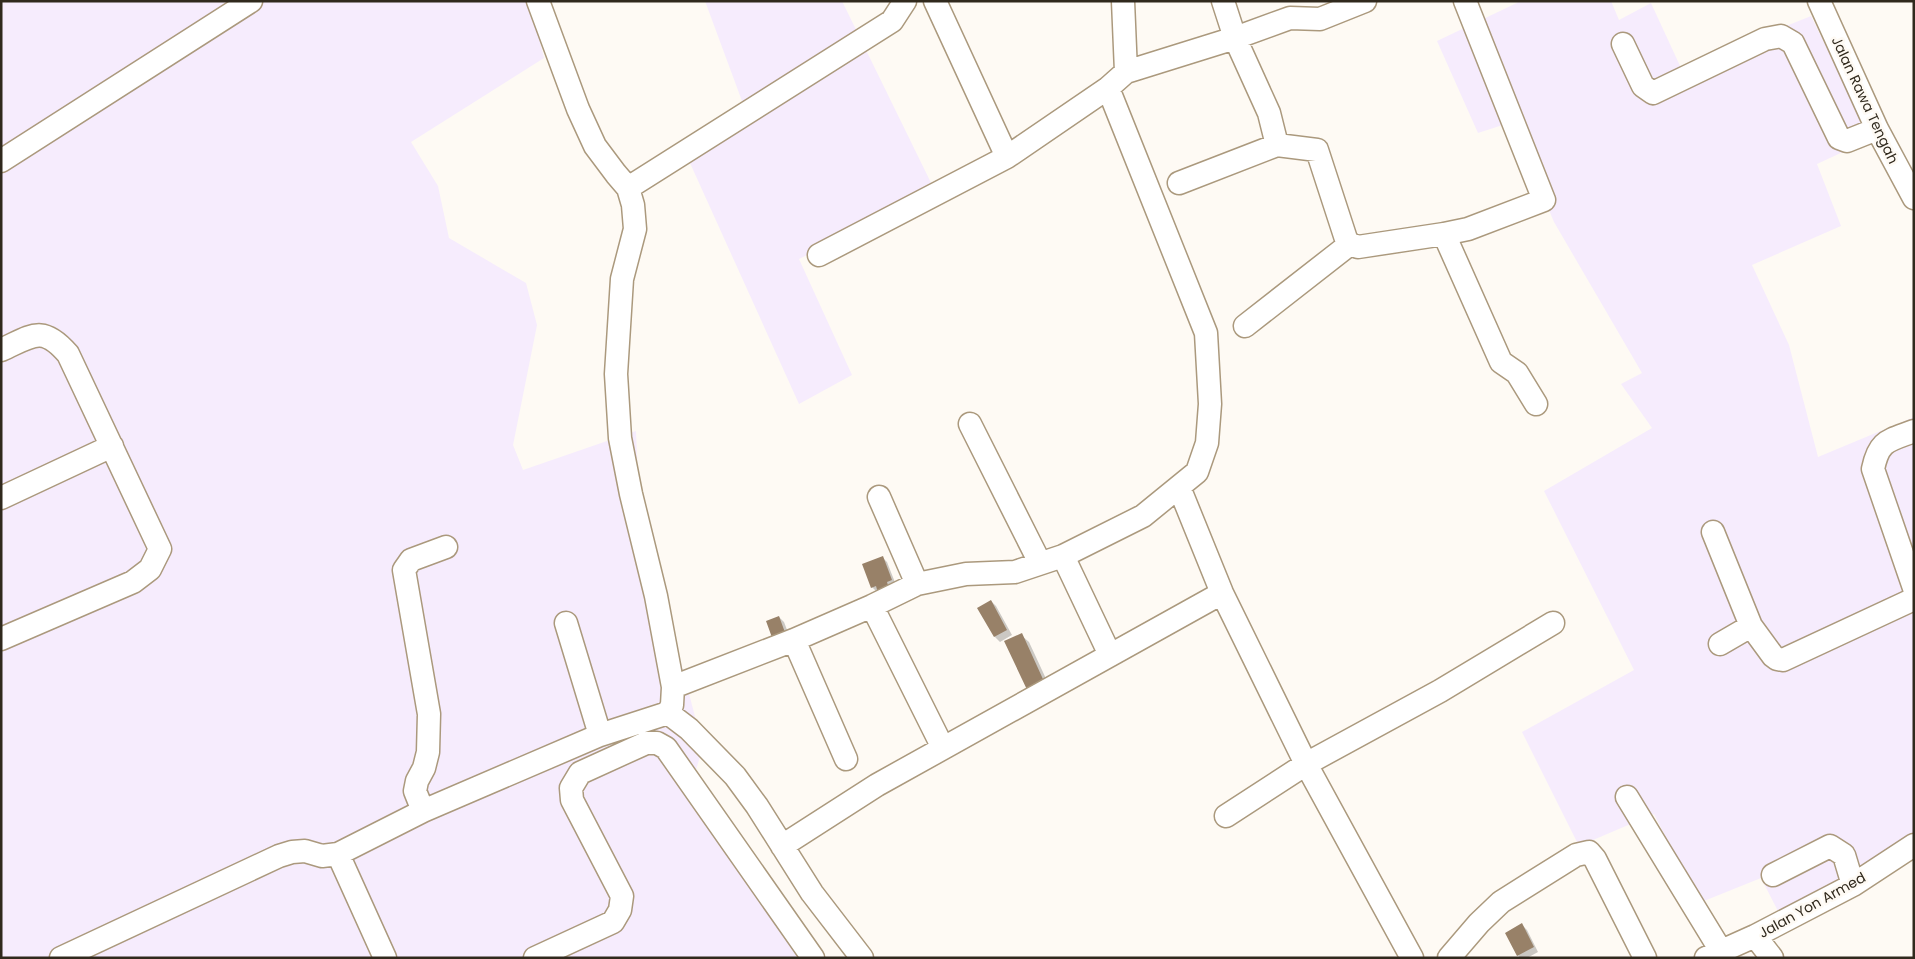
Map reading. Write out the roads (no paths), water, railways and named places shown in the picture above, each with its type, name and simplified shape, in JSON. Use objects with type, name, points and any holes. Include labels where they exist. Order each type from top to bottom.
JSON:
[{"type":"street","points":[[1,161],[251,1]]},
{"type":"street","points":[[628,188],[892,21],[905,1]]},
{"type":"street","points":[[935,1],[1007,158]]},
{"type":"street","points":[[1123,1],[1126,72]]},
{"type":"street","points":[[1223,1],[1235,38],[1269,113],[1277,144]]},
{"type":"street","points":[[818,254],[1007,158],[1108,88],[1126,72],[1235,38],[1290,18],[1320,19],[1365,1]]},
{"type":"street","points":[[1179,183],[1277,144],[1317,150],[1346,238],[1350,244],[1358,247],[1468,229],[1544,200],[1465,1]]},
{"type":"street","name":"Jalan Rawa Tengah","points":[[1819,1],[1877,129],[1914,198]]},
{"type":"street","points":[[60,958],[279,856],[305,851],[322,856],[338,854],[423,811],[600,735],[668,713],[672,705],[673,687],[656,596],[631,494],[620,438],[616,374],[622,279],[635,229],[633,205],[628,188],[595,146],[578,109],[538,2]]},
{"type":"street","points":[[1623,44],[1643,86],[1653,93],[1765,39],[1781,36],[1793,43],[1839,138],[1847,141],[1877,129]]},
{"type":"street","points":[[673,687],[794,640],[917,584],[966,574],[1015,572],[1063,556],[1143,516],[1197,472],[1207,443],[1210,404],[1206,333],[1108,88]]},
{"type":"street","points":[[1444,234],[1501,362],[1518,373],[1536,404]]},
{"type":"street","points":[[1245,326],[1350,244]]},
{"type":"street","points":[[1,350],[36,334],[48,336],[57,342],[68,354],[160,549],[150,569],[133,582],[1,639]]},
{"type":"street","points":[[970,424],[1040,563]]},
{"type":"street","points":[[1914,431],[1883,443],[1876,455],[1873,469],[1914,588]]},
{"type":"street","points":[[1,498],[112,446]]},
{"type":"street","points":[[1179,487],[1222,593],[1306,764],[1412,958]]},
{"type":"street","points":[[879,498],[917,584]]},
{"type":"street","points":[[1713,532],[1751,626],[1777,659],[1783,660],[1914,598]]},
{"type":"street","points":[[423,811],[415,791],[428,752],[429,714],[404,570],[411,560],[446,547]]},
{"type":"street","points":[[1063,556],[1110,655]]},
{"type":"street","points":[[782,846],[877,785],[1222,593]]},
{"type":"street","points":[[872,606],[943,748]]},
{"type":"street","points":[[566,623],[600,735]]},
{"type":"street","points":[[1226,816],[1306,764],[1440,691],[1553,623]]},
{"type":"street","points":[[1720,644],[1751,626]]},
{"type":"street","points":[[794,640],[846,759]]},
{"type":"street","points":[[668,713],[689,729],[735,776],[812,893],[862,958]]},
{"type":"street","points":[[535,958],[612,922],[620,910],[622,896],[572,800],[571,788],[580,773],[646,743],[657,743],[666,748],[814,958]]},
{"type":"street","points":[[1627,797],[1714,954]]},
{"type":"street","name":"Jalan Yon Armed","points":[[1714,954],[1755,936],[1853,884],[1914,845]]},
{"type":"street","points":[[1773,875],[1830,846],[1844,855],[1853,884]]},
{"type":"street","points":[[1449,958],[1479,923],[1501,902],[1576,855],[1589,852],[1595,859],[1645,958]]},
{"type":"street","points":[[338,854],[385,958]]},
{"type":"street","points":[[1755,936],[1772,958]]}]
